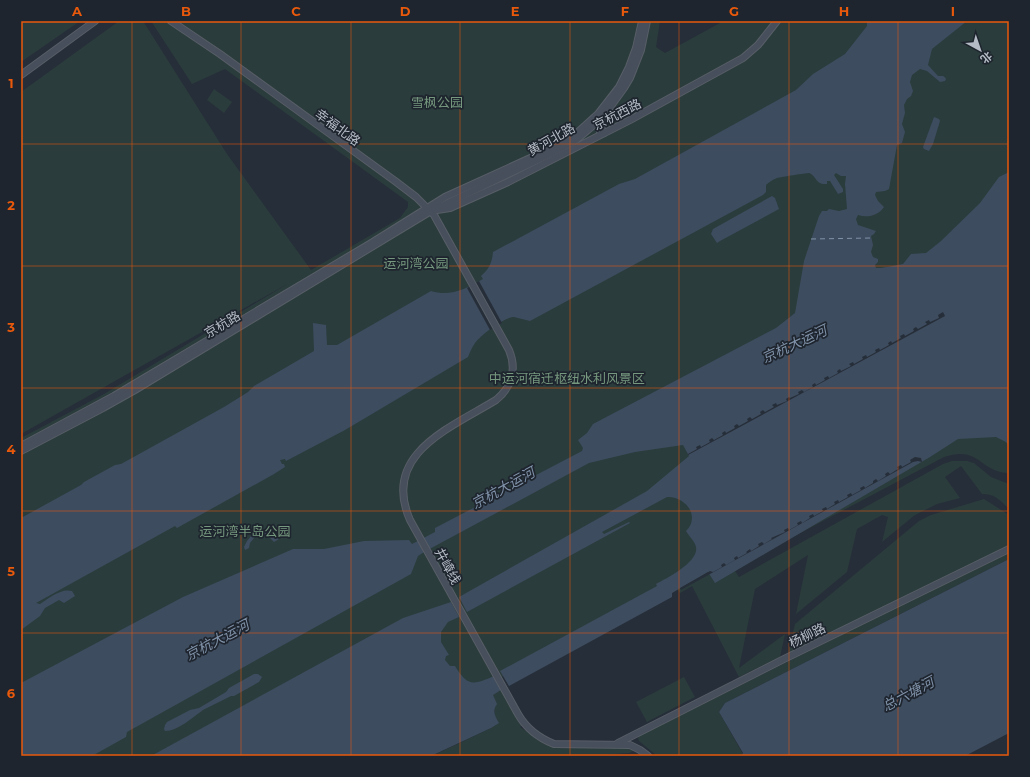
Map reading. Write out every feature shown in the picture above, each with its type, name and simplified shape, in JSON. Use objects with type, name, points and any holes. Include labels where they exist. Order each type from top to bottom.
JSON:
[{"type":"street","points":[[21,75],[95,21]]},
{"type":"street","name":"幸福北路","points":[[171,21],[220,54],[395,181],[429,209],[496,327]]},
{"type":"street","name":"黄河北路","points":[[429,209],[445,197],[548,150],[587,125],[606,105],[624,78],[636,48],[642,21]]},
{"type":"street","name":"黄河北路","points":[[429,209],[550,154],[575,141],[585,133],[611,107],[630,78],[641,50],[647,21]]},
{"type":"street","name":"京杭西路","points":[[429,209],[450,208],[494,189],[604,133],[743,58],[758,45],[777,21]]},
{"type":"street","points":[[603,126],[600,131],[604,133]]},
{"type":"street","name":"京杭路","points":[[21,446],[114,396],[429,209]]},
{"type":"street","name":"京杭路","points":[[21,451],[136,390],[429,209]]},
{"type":"street","name":"井嶂线","points":[[496,327],[509,350],[512,360],[513,374],[509,386],[502,396],[444,431],[426,443],[419,450],[406,474],[403,486],[405,508],[445,585],[520,719],[544,740],[554,744],[630,745],[648,756]]},
{"type":"street","name":"杨柳路","points":[[617,744],[784,659],[1009,549]]},
{"type":"green space","points":[[21,21],[80,21],[21,62]]},
{"type":"green space","name":"中运河宿迁枢纽水利风景区","points":[[119,21],[143,21],[227,154],[311,270],[400,218],[408,207],[408,202],[225,69],[192,84],[151,21],[660,21],[656,47],[665,53],[722,21],[1009,21],[1009,473],[999,472],[979,460],[965,454],[956,454],[944,457],[789,539],[735,571],[739,577],[943,464],[952,461],[967,461],[974,463],[991,477],[1009,484],[1009,509],[994,496],[982,494],[961,466],[945,477],[960,498],[937,504],[915,515],[882,542],[888,517],[882,515],[857,529],[847,572],[796,614],[808,555],[755,589],[739,668],[785,634],[780,657],[739,677],[692,586],[680,593],[674,583],[357,756],[21,756],[21,438],[104,394],[289,283],[21,434],[21,92]]},
{"type":"green space","points":[[214,89],[232,102],[224,113],[207,100]]},
{"type":"green space","points":[[984,499],[1009,515],[1009,546],[788,654],[795,624],[919,521],[931,515]]},
{"type":"green space","points":[[1009,551],[1009,559],[725,703],[719,712],[743,754],[741,756],[714,756],[713,754],[713,756],[657,756],[639,741],[639,736]]},
{"type":"green space","points":[[684,677],[695,697],[647,722],[636,702]]},
{"type":"green space","points":[[501,690],[522,725],[520,727],[539,740],[560,747],[627,747],[633,751],[629,753],[587,756],[432,756],[491,728],[495,714],[492,695]]},
{"type":"water","name":"京杭大运河","points":[[867,21],[967,21],[932,49],[928,65],[938,76],[943,76],[946,79],[945,81],[940,82],[927,71],[920,69],[912,75],[910,82],[913,91],[904,105],[905,113],[902,124],[905,132],[902,143],[897,145],[889,189],[876,192],[875,195],[884,207],[876,214],[869,216],[858,215],[856,219],[858,225],[876,231],[871,236],[873,245],[871,252],[873,257],[878,259],[878,262],[875,265],[876,268],[903,264],[911,254],[926,253],[941,241],[980,203],[999,177],[1009,172],[1009,446],[1006,442],[996,437],[958,439],[930,457],[715,583],[708,572],[672,593],[672,597],[509,686],[500,671],[657,586],[656,584],[688,564],[696,553],[696,547],[686,531],[692,519],[689,508],[680,500],[667,497],[602,532],[604,534],[629,522],[630,523],[467,612],[459,597],[647,491],[689,456],[683,445],[635,452],[589,463],[424,552],[418,556],[411,574],[127,732],[126,737],[92,756],[21,756],[21,683],[183,597],[293,549],[324,549],[364,541],[409,540],[412,544],[435,532],[435,528],[582,451],[583,448],[578,440],[587,433],[593,424],[776,328],[795,313],[804,261],[819,216],[822,211],[827,211],[829,209],[839,211],[847,209],[845,184],[846,176],[841,176],[836,173],[834,175],[843,189],[843,192],[838,194],[830,181],[827,181],[827,184],[820,183],[812,174],[809,173],[777,178],[766,185],[766,192],[763,195],[530,321],[514,317],[505,320],[487,331],[478,340],[473,346],[468,357],[345,430],[286,461],[285,459],[280,460],[285,467],[274,474],[177,528],[175,526],[36,603],[40,604],[55,594],[68,590],[72,591],[75,596],[64,603],[59,600],[45,608],[40,616],[21,630],[21,518],[115,465],[121,464],[224,407],[248,392],[254,386],[314,351],[313,323],[326,325],[327,345],[337,345],[431,291],[445,293],[458,291],[483,279],[481,276],[490,266],[493,252],[619,184],[635,179],[796,90],[813,74],[845,54],[867,26]]},
{"type":"water","points":[[934,117],[940,121],[933,144],[929,151],[923,147]]},
{"type":"water","points":[[772,196],[775,198],[779,209],[717,243],[711,234],[713,229]]},
{"type":"water","points":[[256,530],[271,532],[280,536],[279,539],[274,542],[267,535],[258,533],[250,543],[249,548],[245,550],[244,547],[247,541]]},
{"type":"water","name":"总六塘河","points":[[1009,559],[1009,733],[965,756],[741,756],[743,753],[719,712],[725,703]]},
{"type":"water","points":[[451,602],[459,617],[448,622],[441,632],[441,642],[449,655],[446,656],[445,660],[450,666],[455,666],[468,681],[476,682],[494,676],[501,690],[493,695],[497,704],[495,714],[499,723],[491,728],[431,756],[151,756],[403,618]]},
{"type":"water","points":[[254,674],[258,674],[262,677],[259,682],[234,696],[231,696],[203,710],[175,729],[165,731],[164,729],[167,722],[190,710],[199,708],[226,692],[229,688]]},
{"type":"pier","points":[[479,281],[502,323],[490,330],[467,288]]},
{"type":"pier","points":[[943,312],[945,316],[688,455],[697,449],[696,447],[700,445],[701,447],[710,442],[709,440],[712,438],[714,440],[723,435],[722,433],[725,431],[726,433],[735,428],[734,426],[737,424],[739,426],[748,421],[747,419],[750,417],[752,419],[761,414],[760,412],[763,410],[765,412],[774,407],[772,405],[776,403],[777,405],[787,401],[786,399],[799,394],[798,392],[802,390],[804,392],[813,387],[812,385],[815,383],[816,385],[825,380],[824,378],[828,376],[829,378],[838,373],[837,371],[840,369],[841,371],[851,366],[849,364],[853,362],[854,364],[863,359],[862,357],[866,355],[867,357],[876,352],[875,350],[879,348],[880,350],[889,345],[888,343],[891,341],[892,343],[901,338],[900,336],[904,334],[905,336],[914,331],[913,329],[916,327],[918,329],[927,324],[925,322],[929,320],[930,322],[939,318],[938,315]]},
{"type":"pier","points":[[915,457],[921,458],[922,462],[913,462],[681,590],[680,588],[710,571],[713,572],[722,567],[721,565],[724,563],[726,565],[735,560],[734,558],[737,556],[738,558],[747,553],[746,552],[750,549],[751,551],[759,546],[758,544],[762,542],[764,544],[772,539],[771,538],[785,532],[784,530],[788,528],[789,530],[798,525],[797,523],[801,521],[802,523],[810,518],[809,516],[813,514],[814,516],[823,511],[822,509],[826,507],[827,509],[835,504],[834,502],[838,500],[839,502],[848,497],[847,495],[851,493],[852,495],[861,490],[860,488],[864,486],[865,488],[876,479],[878,481],[886,476],[885,474],[888,472],[890,474],[898,469],[897,467],[901,465],[902,467],[911,462],[910,460]]},
{"type":"ferry route","points":[[811,239],[871,238]]},
{"type":"park label","name":"雪枫公园","points":[[437,102]]},
{"type":"park label","name":"运河湾公园","points":[[416,263]]},
{"type":"park label","name":"运河湾半岛公园","points":[[245,531]]}]
